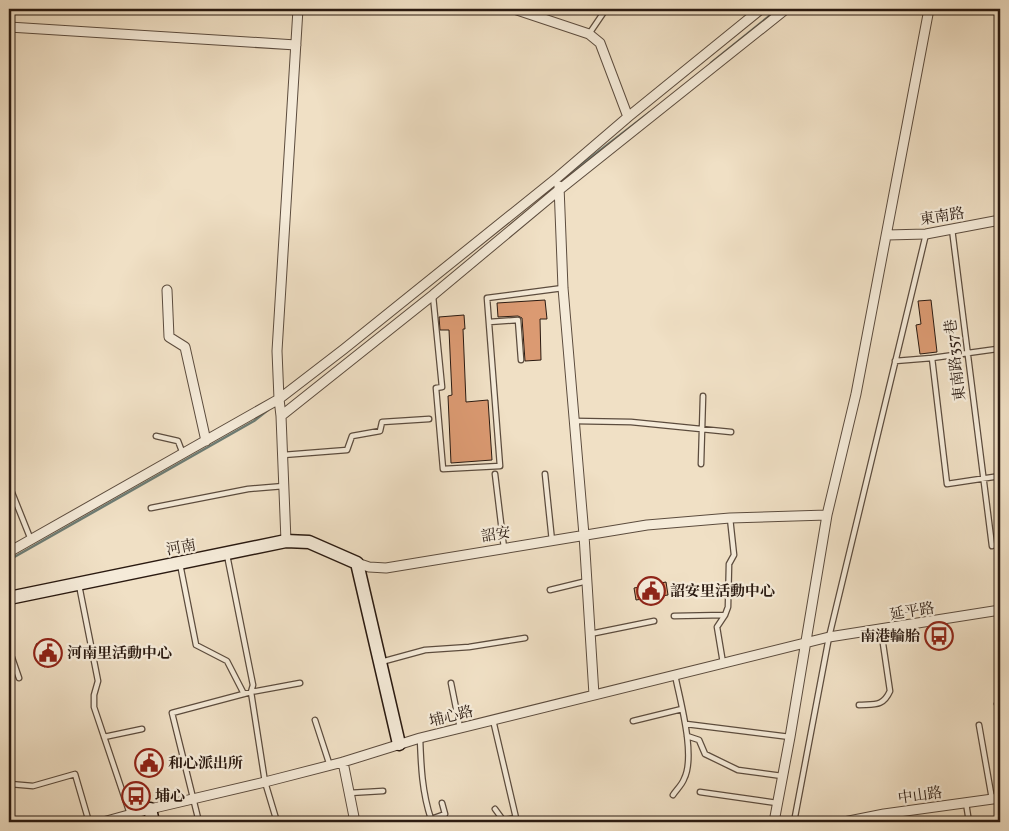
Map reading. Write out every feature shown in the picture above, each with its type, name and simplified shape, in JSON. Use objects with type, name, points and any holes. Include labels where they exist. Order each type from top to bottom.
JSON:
[{"type":"street","points":[[286,541],[277,351],[298,9]]},
{"type":"street","points":[[514,9],[589,34],[600,43],[628,117]]},
{"type":"street","points":[[9,552],[279,398],[344,349],[558,177],[628,117],[761,9]]},
{"type":"street","points":[[281,416],[433,295],[559,190],[786,9]]},
{"type":"street","points":[[774,822],[827,515],[856,394],[929,9]]},
{"type":"street","points":[[9,27],[296,45]]},
{"type":"street","points":[[558,177],[564,288],[584,535],[594,695]]},
{"type":"street","name":"東南路","points":[[887,235],[926,234],[1000,220]]},
{"type":"street","points":[[167,290],[169,338],[186,347],[206,441]]},
{"type":"street","name":"詔安","points":[[357,563],[386,568],[647,525],[730,518],[827,515]]},
{"type":"street","name":"河南","points":[[9,598],[286,541],[309,542],[357,563]]},
{"type":"street","points":[[357,563],[399,744]]},
{"type":"street","name":"延平路","points":[[806,643],[829,637],[1000,610]]},
{"type":"street","name":"埔心路","points":[[103,822],[330,766],[420,738],[806,643]]},
{"type":"street","points":[[343,762],[355,822]]},
{"type":"street","name":"中山路","points":[[844,822],[884,818],[996,798]]},
{"type":"street","points":[[150,809],[153,822]]},
{"type":"lane","points":[[589,34],[606,9]]},
{"type":"lane","name":"東南路357巷","points":[[952,229],[982,479],[992,546]]},
{"type":"lane","points":[[794,822],[829,637],[926,234]]},
{"type":"lane","points":[[433,295],[442,387],[436,388],[443,469],[500,466],[487,298],[564,288]]},
{"type":"lane","points":[[489,322],[518,320],[521,360]]},
{"type":"lane","points":[[895,361],[997,349]]},
{"type":"lane","points":[[932,358],[947,484],[1000,476]]},
{"type":"lane","points":[[701,464],[703,396]]},
{"type":"lane","points":[[283,455],[347,450],[352,436],[380,431],[382,422],[429,420]]},
{"type":"lane","points":[[575,421],[631,422],[731,432]]},
{"type":"lane","points":[[156,436],[178,441],[183,454]]},
{"type":"lane","points":[[495,474],[504,550]]},
{"type":"lane","points":[[545,474],[552,541]]},
{"type":"lane","points":[[9,485],[30,540]]},
{"type":"lane","points":[[151,508],[248,490],[284,486]]},
{"type":"lane","points":[[723,663],[717,627],[728,607],[729,564],[734,555],[730,518]]},
{"type":"lane","points":[[227,554],[252,684],[251,692],[265,782],[277,822]]},
{"type":"lane","points":[[180,563],[196,644],[227,661],[244,694]]},
{"type":"lane","points":[[550,590],[587,581]]},
{"type":"lane","points":[[79,584],[98,681],[94,695],[94,707],[130,815]]},
{"type":"lane","points":[[674,616],[725,615]]},
{"type":"lane","points":[[590,634],[654,621]]},
{"type":"lane","points":[[859,705],[882,703],[890,691],[881,630]]},
{"type":"lane","points":[[379,662],[426,650],[525,638]]},
{"type":"lane","points":[[9,649],[18,678]]},
{"type":"lane","points":[[673,795],[684,779],[688,766],[686,724],[675,675]]},
{"type":"lane","points":[[199,822],[172,713],[251,692],[300,683]]},
{"type":"lane","points":[[451,683],[460,728]]},
{"type":"lane","points":[[633,721],[682,709]]},
{"type":"lane","points":[[315,720],[330,766]]},
{"type":"lane","points":[[492,720],[516,818],[503,820],[495,809]]},
{"type":"lane","points":[[686,724],[790,737]]},
{"type":"lane","points":[[979,724],[996,798]]},
{"type":"lane","points":[[104,737],[142,729]]},
{"type":"lane","points":[[687,736],[699,740],[705,754],[738,770],[782,776]]},
{"type":"lane","points":[[420,738],[422,784],[431,819],[446,814],[442,803]]},
{"type":"lane","points":[[10,784],[33,786],[75,774],[89,822]]},
{"type":"lane","points":[[349,793],[382,791]]},
{"type":"lane","points":[[700,792],[777,803]]},
{"type":"lane","points":[[966,802],[969,822]]},
{"type":"building","points":[[545,300],[547,319],[540,319],[541,360],[525,361],[522,318],[518,316],[498,317],[497,303]]},
{"type":"building","points":[[931,300],[937,352],[920,354],[916,325],[921,324],[918,301]]},
{"type":"building","points":[[464,315],[466,402],[488,400],[492,460],[451,463],[448,396],[452,395],[449,330],[440,330],[439,317]]},
{"type":"building","name":"詔安里活動中心","points":[[666,582],[668,595],[636,600],[634,588]]},
{"type":"building","name":"河南里活動中心","points":[[52,639],[59,662],[44,667],[36,644]]},
{"type":"waterway","points":[[711,63],[778,9]]},
{"type":"waterway","points":[[559,182],[650,112]]},
{"type":"waterway","points":[[9,560],[254,421],[268,410]]},
{"type":"place","name":"詔安里活動中心","points":[[651,591]]},
{"type":"place","name":"南港輪胎","points":[[939,636]]},
{"type":"place","name":"河南里活動中心","points":[[48,653]]},
{"type":"place","name":"和心派出所","points":[[149,763]]},
{"type":"place","name":"埔心","points":[[136,796]]}]
